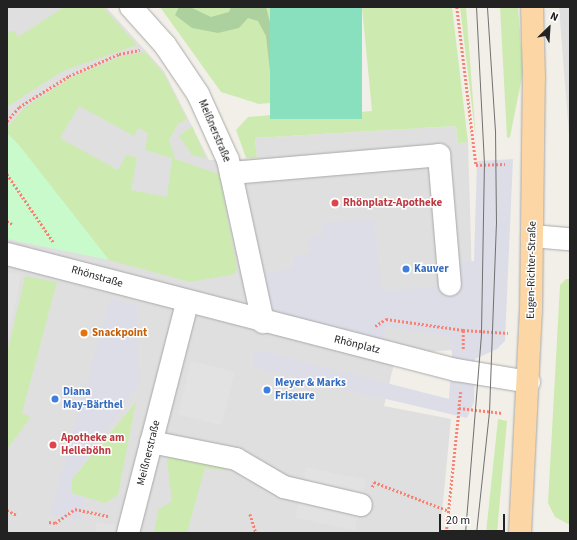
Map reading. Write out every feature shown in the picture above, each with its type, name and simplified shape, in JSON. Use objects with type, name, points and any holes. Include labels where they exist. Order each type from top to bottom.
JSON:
[{"type":"main road","name":"Eugen-Richter-Straße","points":[[520,533],[529,382],[532,236],[532,7]]},
{"type":"street","name":"Meißnerstraße","points":[[131,7],[166,45],[198,94],[231,173],[263,322]]},
{"type":"street","points":[[231,173],[439,155],[450,285]]},
{"type":"street","points":[[532,236],[570,239]]},
{"type":"street","name":"Rhönstraße","points":[[7,254],[57,266],[187,303]]},
{"type":"street","name":"Meißnerstraße","points":[[130,527],[187,303]]},
{"type":"street","name":"Rhönplatz","points":[[187,303],[463,372],[529,382]]},
{"type":"street","points":[[151,442],[236,459],[284,486],[361,505]]},
{"type":"path","points":[[457,7],[476,165],[505,164]]},
{"type":"path","points":[[7,121],[19,107],[69,76],[119,54],[166,45]]},
{"type":"path","points":[[7,174],[49,233],[58,252],[57,266]]},
{"type":"path","points":[[7,221],[12,224]]},
{"type":"path","points":[[446,533],[459,408]]},
{"type":"path","points":[[361,505],[364,506],[374,482],[449,511]]},
{"type":"path","points":[[49,522],[55,523],[75,509],[130,527]]},
{"type":"path","points":[[7,510],[17,515]]},
{"type":"path","points":[[250,514],[256,533]]},
{"type":"shaded area","points":[[7,7],[106,7],[164,71],[209,160],[257,158],[255,138],[456,126],[458,143],[468,142],[474,348],[396,355],[384,406],[451,419],[440,533],[7,533]]},
{"type":"shaded area","points":[[559,7],[570,7],[570,148]]},
{"type":"shaded area","points":[[513,159],[505,341],[497,349],[475,359],[474,402],[467,418],[254,368],[254,349],[449,399],[452,354],[449,336],[386,327],[383,342],[280,318],[271,306],[266,273],[294,268],[293,256],[310,253],[308,237],[323,235],[322,223],[374,219],[381,291],[458,284],[458,263],[474,261],[477,161]]},
{"type":"shaded area","points":[[7,272],[21,275],[7,342]]},
{"type":"shaded area","points":[[110,299],[137,305],[139,384],[72,479],[72,493],[85,499],[81,520],[50,515]]},
{"type":"shaded area","points":[[191,361],[235,372],[221,425],[178,414]]},
{"type":"shaded area","points":[[306,467],[366,480],[355,531],[295,518]]},
{"type":"shaded area","points":[[97,523],[117,525],[115,533],[95,533]]},
{"type":"green space","points":[[64,7],[103,7],[137,45],[63,71],[7,107],[7,34],[14,30],[18,37]]},
{"type":"green space","points":[[160,7],[270,7],[281,102],[259,104],[221,92]]},
{"type":"green space","points":[[179,7],[190,7],[211,17],[229,12],[231,7],[266,7],[277,49],[277,90],[272,89],[266,36],[258,21],[248,18],[239,28],[218,33],[192,28],[175,15]]},
{"type":"green space","points":[[270,7],[362,7],[362,119],[270,119]]},
{"type":"green space","points":[[362,7],[452,7],[468,142],[458,143],[456,126],[255,138],[257,158],[246,158],[236,130],[248,117],[283,114],[284,118],[372,111]]},
{"type":"green space","points":[[460,7],[466,7],[476,140]]},
{"type":"green space","points":[[500,7],[518,7],[523,72],[510,137],[507,138]]},
{"type":"green space","points":[[145,52],[164,74],[187,119],[178,124],[169,140],[175,159],[219,174],[237,268],[235,274],[190,282],[109,260],[7,134],[7,128],[24,108],[70,78],[121,56]],"holes":[[[79,106],[134,136],[138,128],[148,133],[145,150],[172,158],[167,197],[131,190],[137,158],[126,155],[118,170],[60,138]]]},
{"type":"green space","points":[[192,126],[206,158],[192,155],[179,136]]},
{"type":"green space","points":[[7,133],[19,145],[109,260],[7,239]]},
{"type":"green space","points":[[25,276],[57,282],[22,413],[31,417],[7,449],[7,354]]},
{"type":"green space","points":[[566,279],[570,279],[570,525],[555,517],[548,503],[560,285]]},
{"type":"green space","points":[[136,402],[118,495],[105,503],[71,493],[72,479]]},
{"type":"green space","points":[[498,419],[507,421],[497,533],[486,533]]},
{"type":"green space","points":[[171,452],[240,471],[205,468],[187,533],[154,533],[158,510],[172,501],[167,460]]},
{"type":"tram line","points":[[465,533],[481,332],[484,164],[476,7]]},
{"type":"tram line","points":[[476,533],[489,412],[496,224],[495,131],[487,7]]},
{"type":"place","name":"Rhönplatz-Apotheke","points":[[335,203]]},
{"type":"place","name":"Kauver","points":[[406,269]]},
{"type":"place","name":"Snackpoint","points":[[84,333]]},
{"type":"place","name":"Meyer & Marks Friseure","points":[[267,390]]},
{"type":"place","name":"Diana May-Bärthel","points":[[55,399]]},
{"type":"place","name":"Apotheke am Helleböhn","points":[[53,445]]}]
